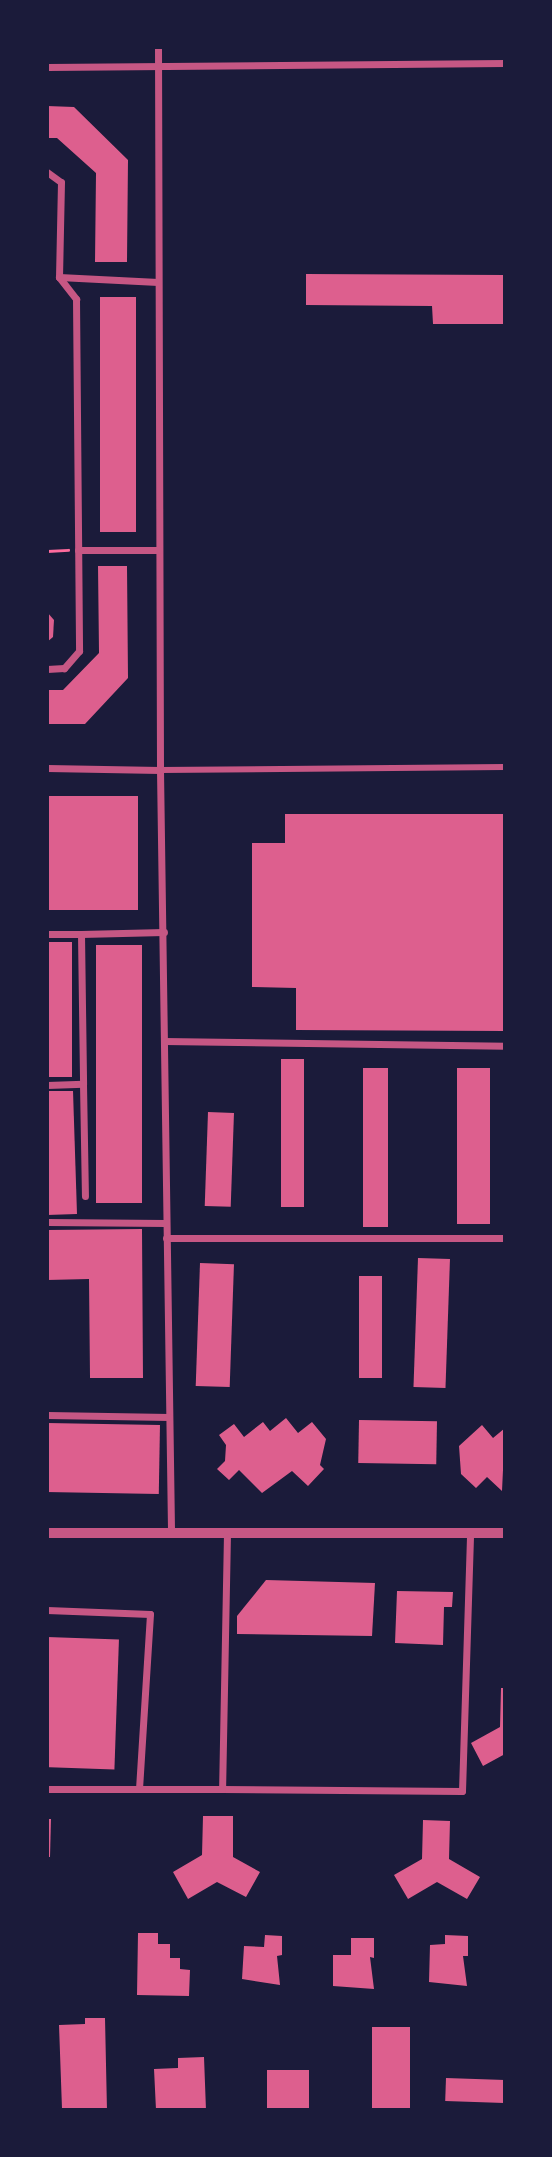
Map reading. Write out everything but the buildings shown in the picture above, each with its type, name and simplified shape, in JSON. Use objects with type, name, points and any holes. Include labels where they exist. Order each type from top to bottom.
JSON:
[{"type":"street","points":[[158,47],[160,770],[171,1533]]},
{"type":"street","points":[[47,67],[505,63]]},
{"type":"street","points":[[47,172],[61,182],[59,277],[76,299],[79,651],[64,668],[47,669]]},
{"type":"street","points":[[59,277],[158,282]]},
{"type":"street","points":[[78,550],[159,550]]},
{"type":"street","points":[[47,768],[160,770],[505,767]]},
{"type":"street","points":[[47,934],[164,932]]},
{"type":"street","points":[[81,933],[85,1196]]},
{"type":"street","points":[[164,1041],[505,1046]]},
{"type":"street","points":[[47,1085],[83,1084]]},
{"type":"street","points":[[47,1222],[166,1223]]},
{"type":"street","points":[[166,1238],[505,1238]]},
{"type":"street","points":[[47,1415],[169,1417]]},
{"type":"street","points":[[47,1533],[505,1533]]},
{"type":"street","points":[[222,1789],[227,1533]]},
{"type":"street","points":[[47,1789],[462,1791],[470,1533]]},
{"type":"street","points":[[47,1609],[150,1614],[139,1789]]},
{"type":"path","points":[[47,551],[78,550]]}]
